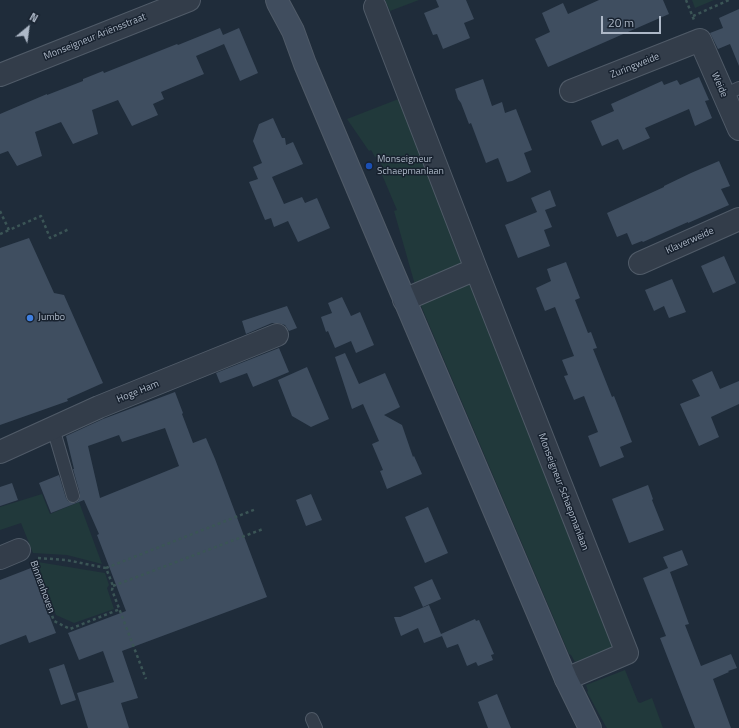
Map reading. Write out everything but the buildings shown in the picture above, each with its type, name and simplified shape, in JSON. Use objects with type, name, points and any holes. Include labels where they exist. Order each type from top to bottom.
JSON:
[{"type":"main road","points":[[277,0],[293,31],[305,64],[404,300],[566,679],[590,728]]},
{"type":"main road","points":[[293,31],[294,0]]},
{"type":"street","name":"Monseigneur Ariënsstraat","points":[[0,75],[189,0]]},
{"type":"street","name":"Monseigneur Schaepmanlaan","points":[[374,8],[627,654],[566,679]]},
{"type":"street","name":"Weide","points":[[700,40],[731,91],[739,129]]},
{"type":"street","name":"Zuringweide","points":[[571,91],[700,40]]},
{"type":"street","name":"Klaverweide","points":[[640,263],[739,219]]},
{"type":"street","points":[[404,300],[476,269]]},
{"type":"street","name":"Hoge Ham","points":[[0,452],[99,408],[277,335]]},
{"type":"lane","points":[[53,428],[73,496]]},
{"type":"path","points":[[693,16],[729,0]]},
{"type":"path","points":[[0,211],[8,230]]},
{"type":"path","points":[[0,234],[41,216],[50,238],[69,229]]},
{"type":"path","points":[[146,679],[112,590],[113,586],[106,568],[256,509]]},
{"type":"path","points":[[113,586],[263,529]]},
{"type":"path","name":"Binnenhoven","points":[[22,557],[66,560],[106,568]]},
{"type":"path","name":"Binnenhoven","points":[[22,557],[54,622],[70,629],[120,609]]},
{"type":"green space","points":[[385,0],[419,0],[390,11]]},
{"type":"green space","points":[[692,0],[714,0],[695,8]]},
{"type":"green space","points":[[401,98],[464,263],[415,285],[394,211],[397,210],[380,170],[383,168],[378,156],[375,157],[371,150],[369,151],[347,119]]},
{"type":"green space","points":[[470,283],[615,647],[575,662],[569,654],[419,301]]},
{"type":"green space","points":[[42,494],[50,514],[79,502],[102,564],[67,555],[33,553],[21,523],[0,530],[0,507]]},
{"type":"green space","points":[[38,562],[105,573],[109,585],[107,588],[114,609],[74,623],[56,615],[37,564]]},
{"type":"green space","points":[[625,670],[638,702],[640,703],[652,698],[663,728],[607,728],[605,725],[587,692],[586,685]]},
{"type":"place","name":"Monseigneur Schaepmanlaan","points":[[369,166]]},
{"type":"place","name":"Jumbo","points":[[30,318]]}]
